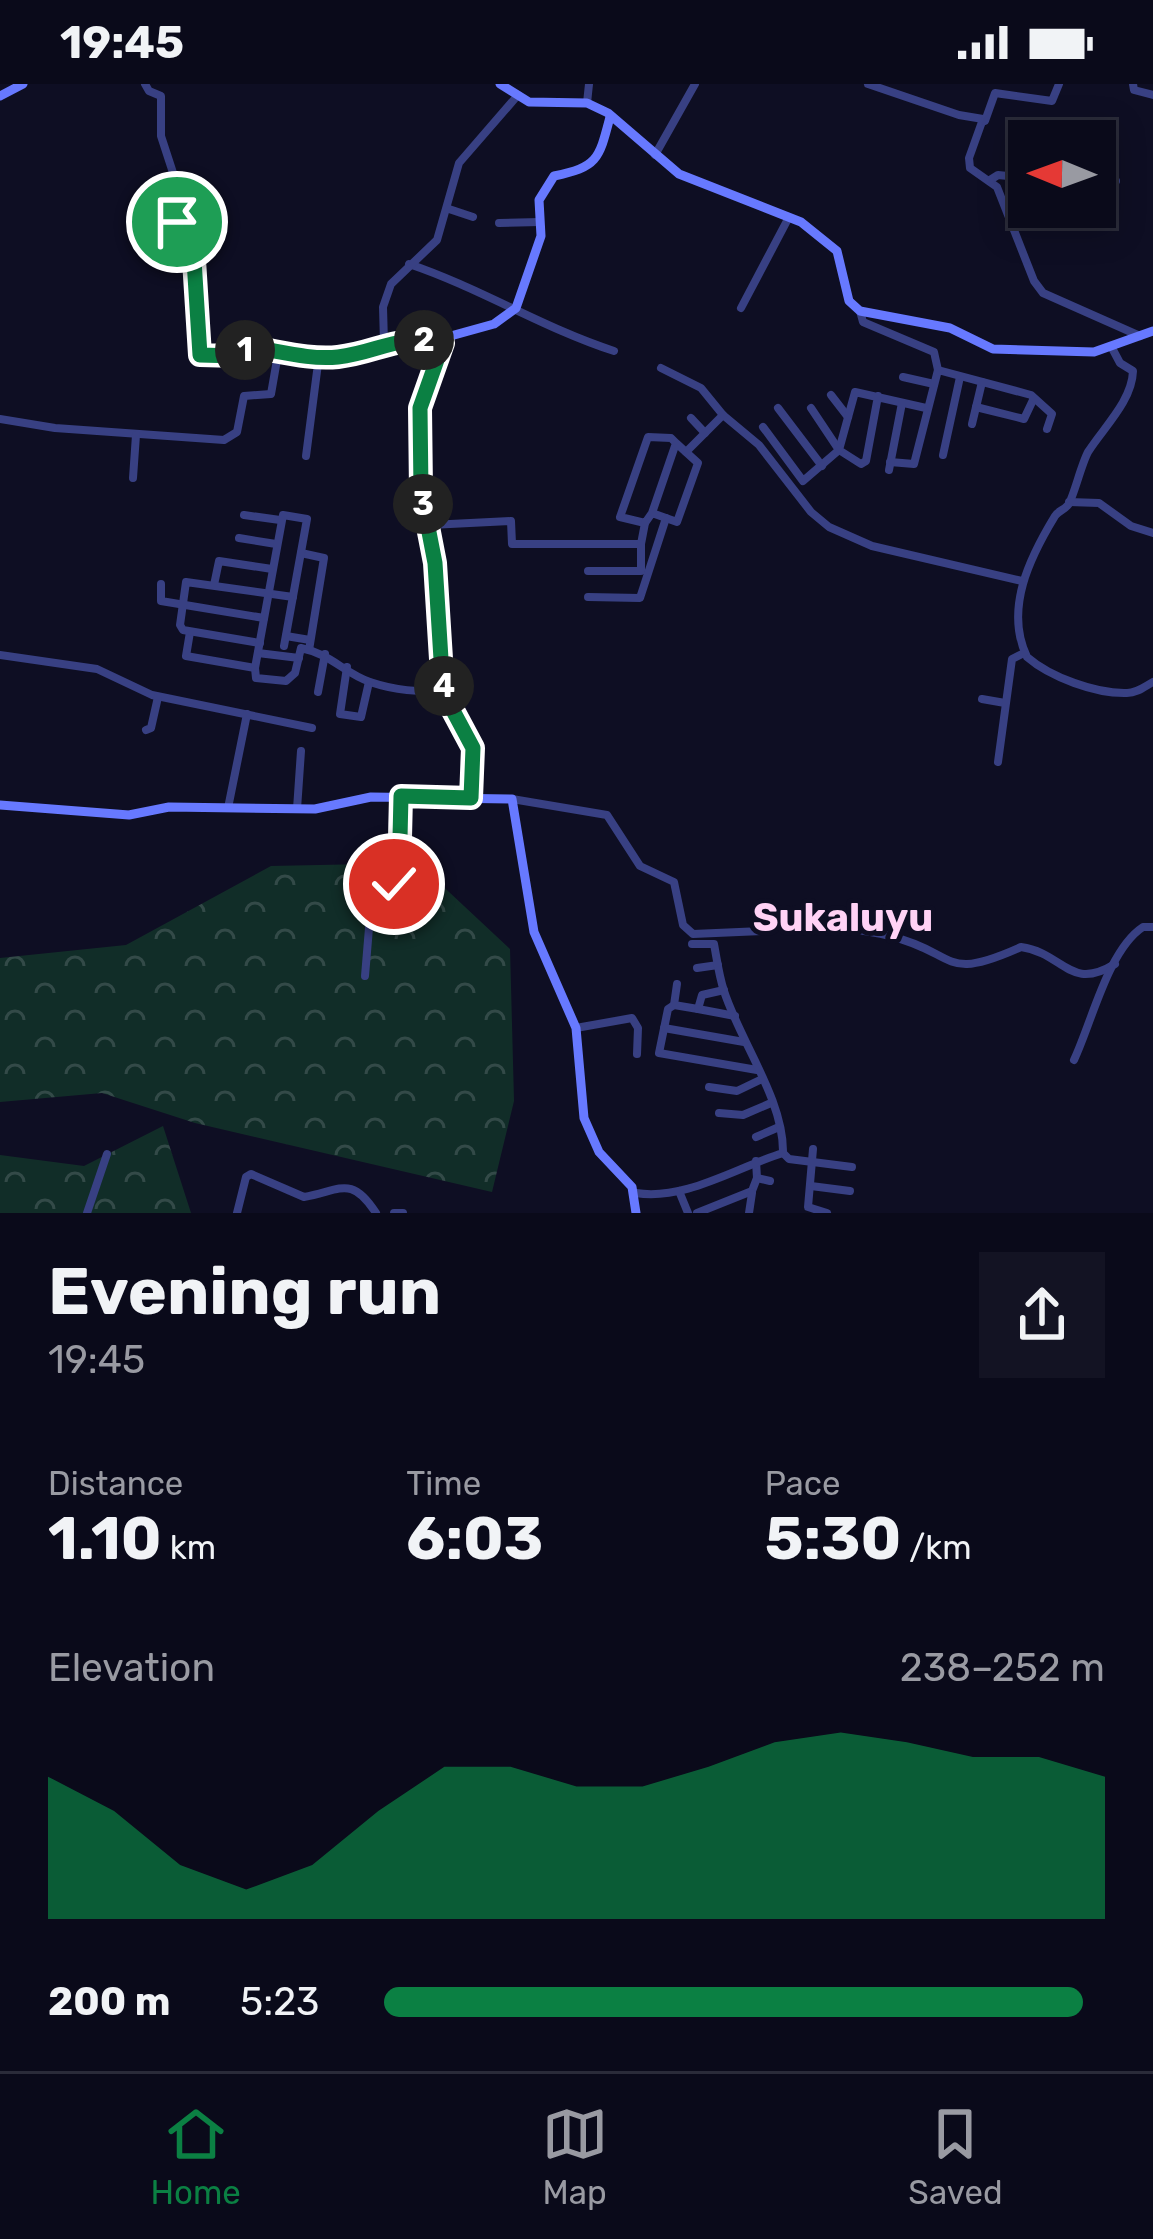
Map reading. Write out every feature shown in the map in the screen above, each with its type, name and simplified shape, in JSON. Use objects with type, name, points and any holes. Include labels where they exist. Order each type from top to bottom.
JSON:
[{"type":"street","points":[[0,96],[23,84]]},
{"type":"street","points":[[145,84],[149,91],[161,94],[161,136],[177,182],[178,229],[194,260],[199,353],[237,356],[251,347],[278,354],[340,356],[407,339],[443,343]]},
{"type":"street","points":[[500,84],[537,104],[587,103],[689,179],[811,229],[837,251],[849,301],[860,311],[950,328],[993,349],[1085,353],[1153,331]]},
{"type":"street","points":[[587,103],[589,84]]},
{"type":"street","points":[[654,156],[695,84]]},
{"type":"street","points":[[868,84],[985,121]]},
{"type":"street","points":[[1058,84],[1052,101],[995,93],[969,164],[973,172],[997,187],[1034,281],[1043,292],[1141,337]]},
{"type":"street","points":[[1133,84],[1134,90],[1153,95]]},
{"type":"street","points":[[384,343],[384,299],[391,284],[437,240],[459,163],[518,95]]},
{"type":"street","points":[[471,798],[472,742],[445,688],[430,524],[422,499],[419,417],[443,343],[452,334],[494,324],[516,308],[536,255],[541,222],[538,204],[548,182],[591,165],[610,117]]},
{"type":"street","points":[[990,180],[1008,176]]},
{"type":"street","points":[[448,209],[472,217]]},
{"type":"street","points":[[741,308],[789,218]]},
{"type":"street","points":[[499,223],[541,222]]},
{"type":"street","points":[[409,264],[516,308],[549,328],[614,351]]},
{"type":"street","points":[[860,311],[863,322],[934,352],[938,370],[914,464],[889,466],[902,403]]},
{"type":"street","points":[[1112,347],[1120,363],[1133,371],[1134,379],[1085,458],[1069,502],[1057,512],[1032,554],[1022,580],[1018,622],[1024,653],[1046,671],[1117,692],[1134,693],[1153,682]]},
{"type":"street","points":[[0,419],[49,428],[197,440],[234,437],[244,396],[271,394],[278,354]]},
{"type":"street","points":[[306,456],[319,356]]},
{"type":"street","points":[[662,368],[696,383],[723,415],[759,445],[811,512],[829,527],[887,550],[1022,580]]},
{"type":"street","points":[[938,370],[1031,395],[1052,413],[1047,429]]},
{"type":"street","points":[[903,377],[934,384]]},
{"type":"street","points":[[943,455],[959,377]]},
{"type":"street","points":[[972,424],[982,382]]},
{"type":"street","points":[[763,428],[800,480],[839,450],[855,392],[926,408]]},
{"type":"street","points":[[830,395],[848,417]]},
{"type":"street","points":[[811,408],[839,450],[865,463],[878,396]]},
{"type":"street","points":[[976,407],[1024,419],[1034,400]]},
{"type":"street","points":[[778,408],[822,466]]},
{"type":"street","points":[[686,452],[723,415]]},
{"type":"street","points":[[691,418],[705,433]]},
{"type":"street","points":[[133,478],[136,435]]},
{"type":"street","points":[[645,524],[622,519],[620,514],[648,437],[671,438],[698,463],[677,522],[652,513]]},
{"type":"street","points":[[646,582],[640,571],[645,524],[676,443]]},
{"type":"street","points":[[1069,502],[1100,503],[1124,522],[1153,533]]},
{"type":"street","points":[[309,645],[301,648],[295,673],[286,681],[256,678],[283,514],[307,519],[285,641],[309,645],[369,682],[430,693],[445,688]]},
{"type":"street","points":[[244,515],[280,520]]},
{"type":"street","points":[[588,597],[640,598],[666,518]]},
{"type":"street","points":[[430,524],[511,521],[512,544],[641,544]]},
{"type":"street","points":[[239,538],[276,544]]},
{"type":"street","points":[[301,554],[324,558],[309,645]]},
{"type":"street","points":[[214,585],[219,561],[272,569]]},
{"type":"street","points":[[588,571],[640,571]]},
{"type":"street","points":[[293,597],[187,581],[180,626],[298,658]]},
{"type":"street","points":[[161,584],[161,601],[264,618]]},
{"type":"street","points":[[190,632],[186,656],[255,668]]},
{"type":"street","points":[[998,762],[1012,657],[1024,653]]},
{"type":"street","points":[[318,692],[325,654]]},
{"type":"street","points":[[0,655],[97,669],[158,697],[312,728]]},
{"type":"street","points":[[346,667],[340,714],[362,717],[369,682]]},
{"type":"street","points":[[146,730],[151,728],[158,697]]},
{"type":"street","points":[[982,699],[1005,703]]},
{"type":"street","points":[[228,808],[247,714]]},
{"type":"street","points":[[297,809],[301,751]]},
{"type":"street","points":[[365,976],[372,892],[377,885],[398,881],[401,796]]},
{"type":"street","points":[[0,805],[129,815],[169,807],[297,809],[401,796],[512,799],[607,815],[640,866],[676,884],[683,925],[693,934],[762,931],[778,924],[895,937],[949,964],[983,964],[1021,947],[1085,976],[1115,964]]},
{"type":"street","points":[[512,799],[534,932],[576,1028],[587,1127],[599,1152],[636,1193],[636,1213]]},
{"type":"street","points":[[1074,1060],[1115,964],[1138,929],[1153,927]]},
{"type":"street","points":[[692,944],[712,942],[724,990],[771,1103],[783,1153],[789,1159],[852,1167]]},
{"type":"street","points":[[697,968],[718,965]]},
{"type":"street","points":[[674,1005],[677,984]]},
{"type":"street","points":[[698,1009],[701,996],[724,990]]},
{"type":"street","points":[[734,1016],[674,1005],[668,1009],[659,1053],[760,1074]]},
{"type":"street","points":[[576,1028],[632,1018],[638,1028],[637,1054]]},
{"type":"street","points":[[664,1028],[746,1042]]},
{"type":"street","points":[[709,1087],[737,1090],[760,1074]]},
{"type":"street","points":[[719,1113],[742,1115],[771,1103]]},
{"type":"street","points":[[755,1137],[779,1127]]},
{"type":"street","points":[[813,1149],[809,1210],[827,1213]]},
{"type":"street","points":[[636,1193],[679,1191],[783,1153]]},
{"type":"street","points":[[87,1213],[107,1154]]},
{"type":"street","points":[[749,1213],[756,1161]]},
{"type":"street","points":[[237,1213],[246,1177],[251,1174],[304,1197],[331,1188],[354,1189],[363,1192],[376,1213]]},
{"type":"street","points":[[757,1178],[770,1181]]},
{"type":"street","points":[[811,1186],[850,1191]]},
{"type":"street","points":[[679,1191],[688,1213]]},
{"type":"street","points":[[697,1213],[724,1207],[752,1191]]},
{"type":"green space","points":[[418,863],[510,949],[514,1101],[492,1192],[195,1123],[102,1093],[0,1102],[0,958],[126,945],[271,866]]},
{"type":"green space","points":[[163,1126],[191,1213],[0,1213],[0,1155],[84,1166]]},
{"type":"district","name":"Sukaluyu","points":[[843,918]]},
{"type":"route","points":[[177,222],[194,260],[200,355],[237,356],[251,347],[278,354],[335,357],[407,339],[443,343],[420,408],[421,491],[435,563],[442,675],[450,705],[473,748],[471,798],[401,796],[399,879],[394,884]]}]
